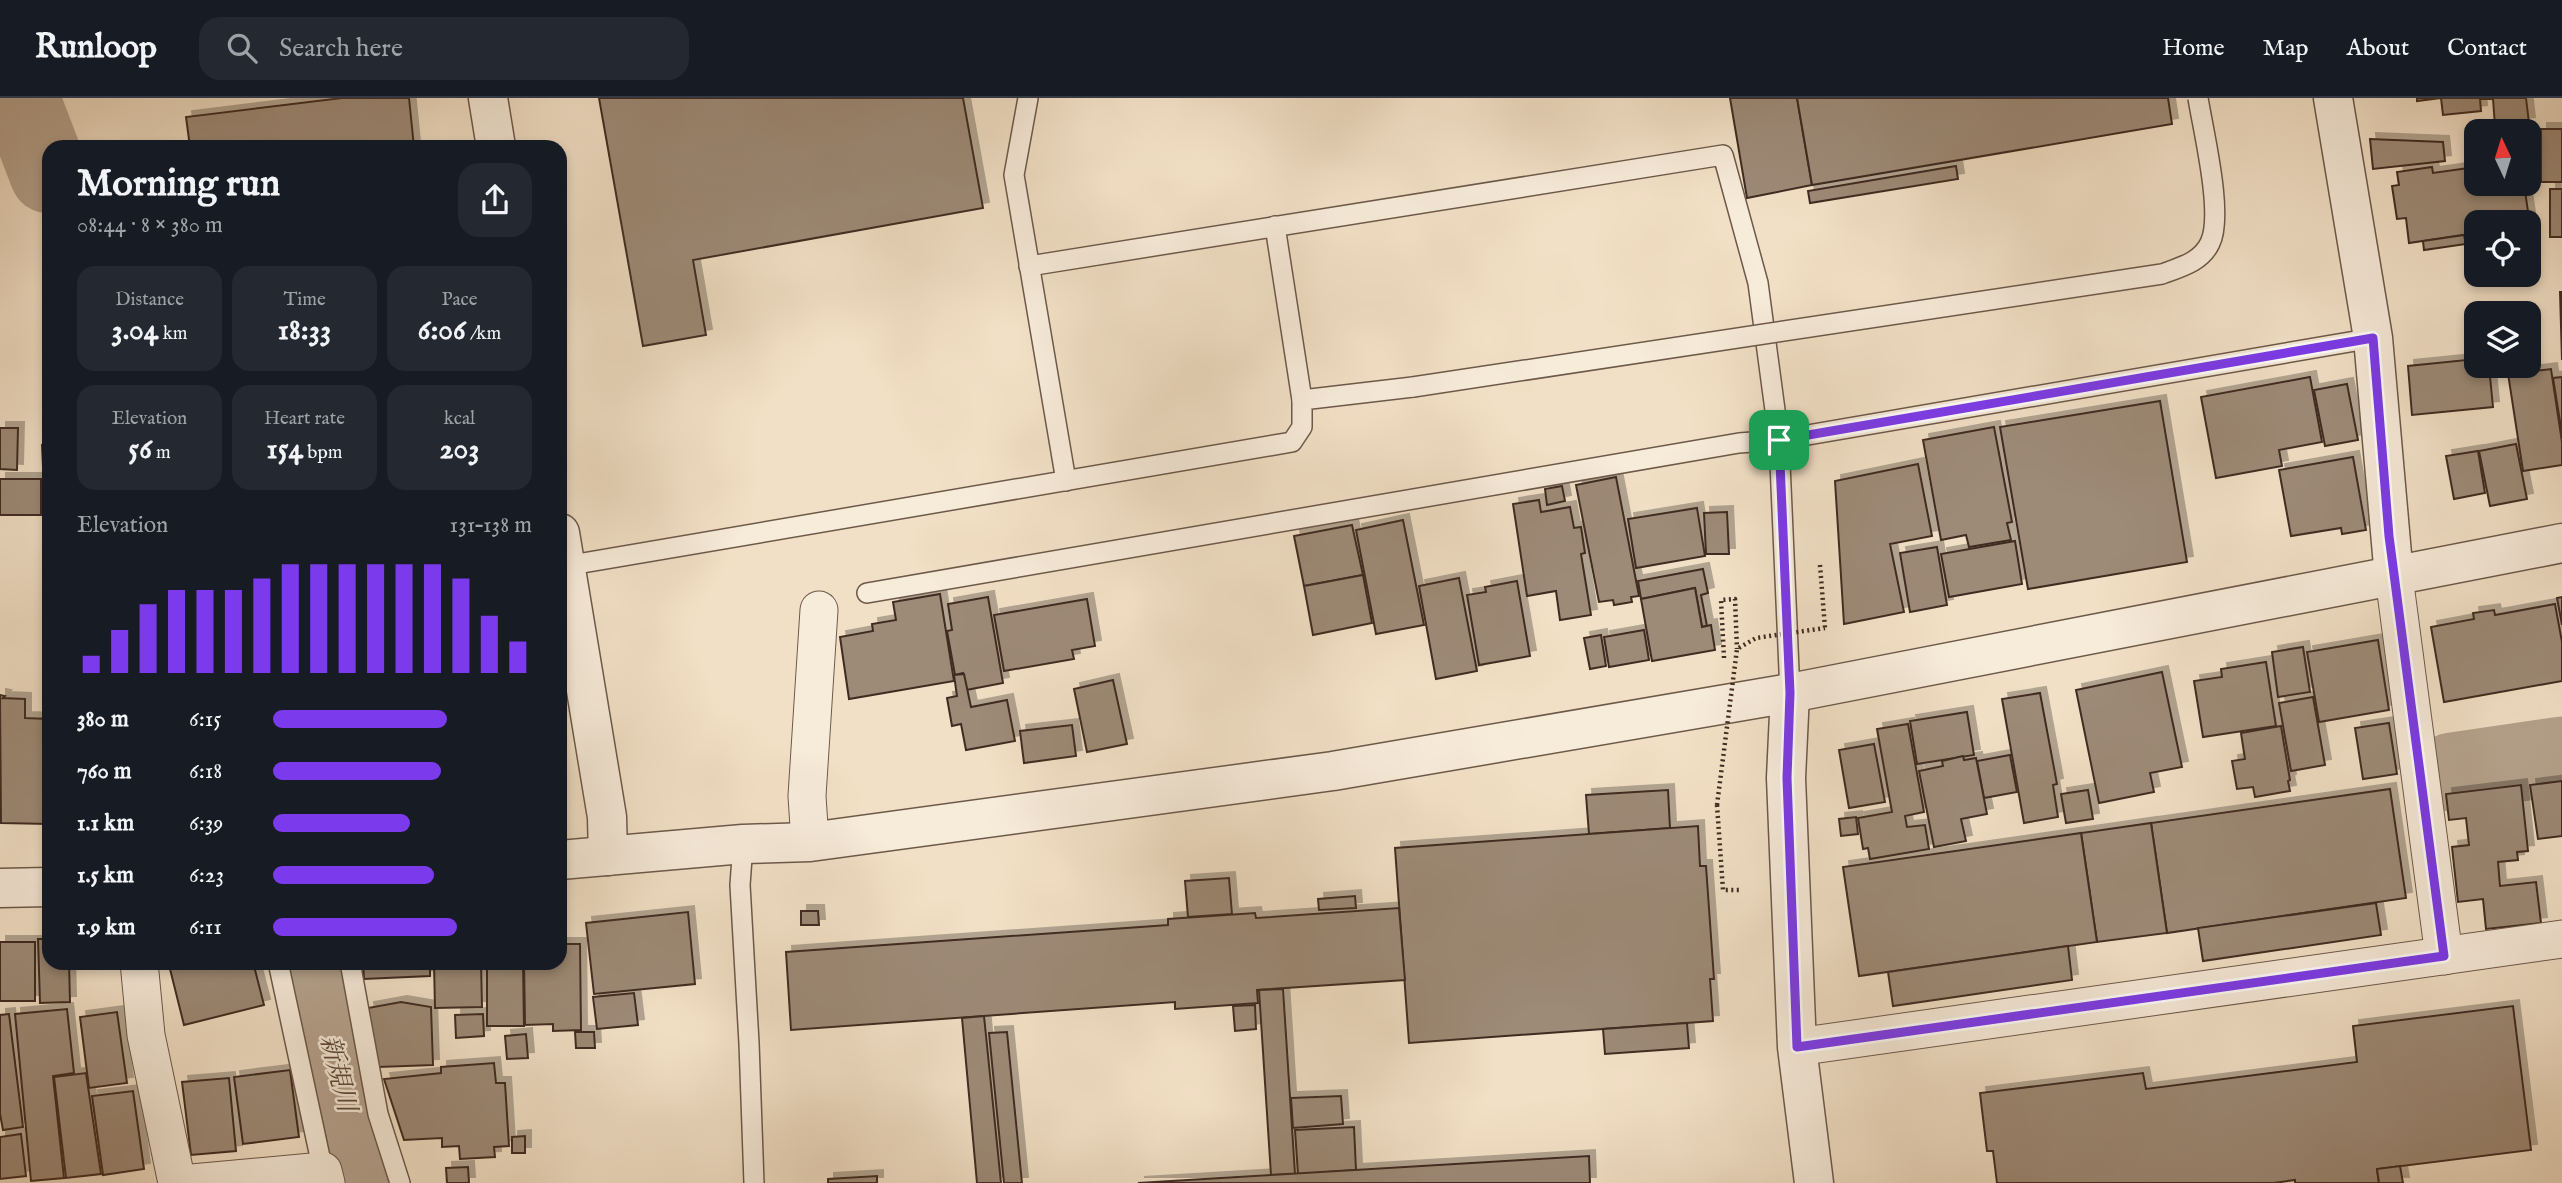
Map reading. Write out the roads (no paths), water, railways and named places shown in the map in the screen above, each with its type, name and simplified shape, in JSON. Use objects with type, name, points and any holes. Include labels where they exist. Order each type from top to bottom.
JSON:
[{"type":"street","points":[[488,98],[495,140]]},
{"type":"street","points":[[2333,98],[2373,338],[2394,577],[2444,956]]},
{"type":"street","points":[[567,859],[743,844],[810,842],[1333,771],[1790,693],[2562,543]]},
{"type":"street","points":[[567,574],[607,817],[608,856]]},
{"type":"street","points":[[810,842],[807,796],[819,610]]},
{"type":"street","points":[[1790,693],[1787,778],[1797,1047],[1814,1183]]},
{"type":"street","points":[[0,888],[42,887]]},
{"type":"street","points":[[1797,1047],[2562,939]]},
{"type":"street","points":[[140,970],[146,1035],[177,1183]]},
{"type":"street","points":[[192,1183],[325,1177]]},
{"type":"lane","points":[[1028,98],[1014,175],[1066,481]]},
{"type":"lane","points":[[1302,400],[1413,387],[2162,274],[2194,262],[2211,242],[2215,214],[2213,184],[2198,98]]},
{"type":"lane","points":[[1030,266],[1723,155],[1759,283],[1779,440],[1790,693]]},
{"type":"lane","points":[[567,549],[1066,481],[1292,442],[1302,427],[1302,400],[1275,226]]},
{"type":"lane","points":[[867,593],[1739,443],[1779,440],[2373,338]]},
{"type":"lane","points":[[743,844],[740,885],[754,1183]]},
{"type":"lane","points":[[280,970],[325,1177]]},
{"type":"lane","points":[[352,970],[379,1114],[400,1183]]},
{"type":"waterway","name":"新規川","points":[[20,98],[42,156]]},
{"type":"waterway","points":[[2452,772],[2562,756]]},
{"type":"waterway","name":"新規川","points":[[315,970],[341,1090],[369,1183]]}]
